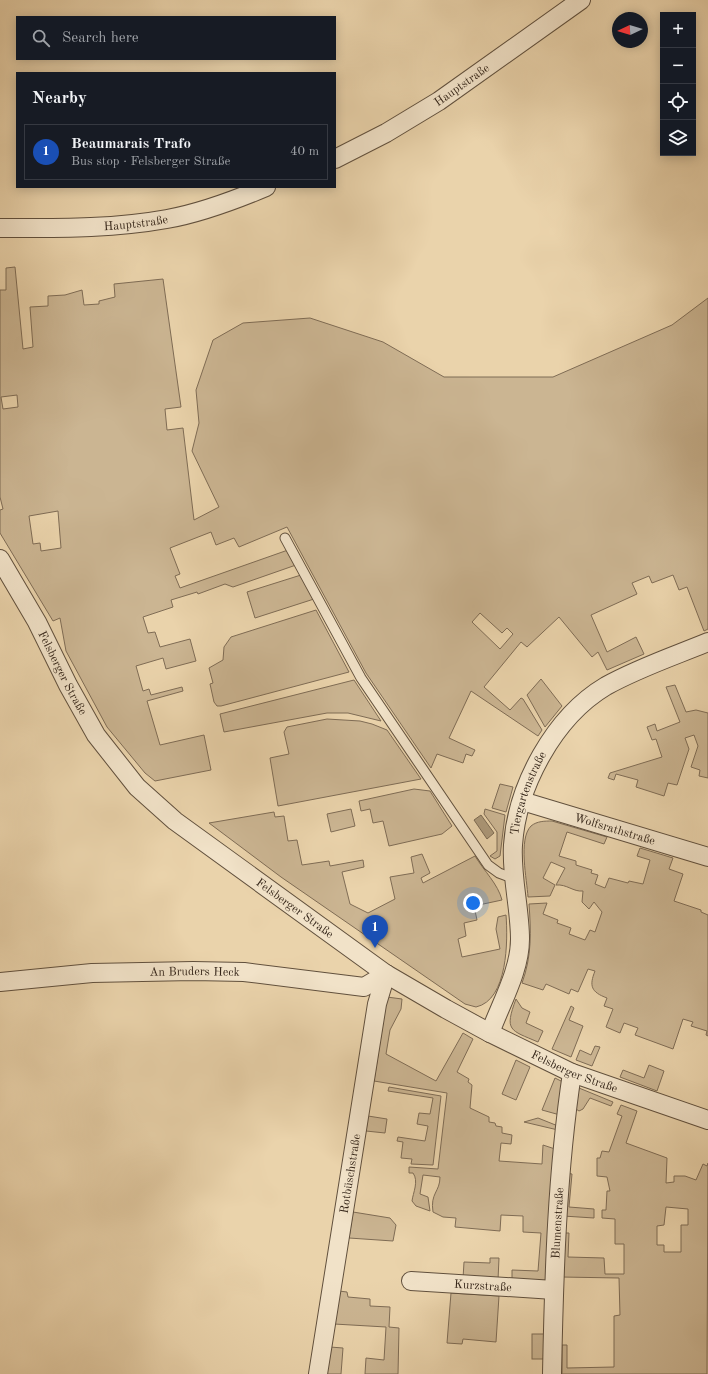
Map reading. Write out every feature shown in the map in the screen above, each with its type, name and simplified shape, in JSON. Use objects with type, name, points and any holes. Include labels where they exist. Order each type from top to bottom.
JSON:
[{"type":"street","name":"Hauptstraße","points":[[336,158],[386,133],[438,101],[581,0]]},
{"type":"street","name":"Hauptstraße","points":[[0,228],[134,224],[162,220],[208,208],[263,188]]},
{"type":"street","name":"Felsberger Straße","points":[[0,559],[37,622],[68,685],[96,735],[137,787],[175,821],[386,974],[490,1033],[572,1073],[708,1120]]},
{"type":"street","name":"Tiergartenstraße","points":[[490,1033],[518,958],[520,939],[513,847],[515,826],[530,778],[540,757],[573,713],[590,697],[623,677],[708,642]]},
{"type":"street","name":"Wolfsrathstraße","points":[[522,801],[708,857]]},
{"type":"street","name":"An Bruders Heck","points":[[0,982],[92,973],[193,971],[244,972],[364,987],[386,974]]},
{"type":"street","name":"Rotbüschstraße","points":[[318,1374],[377,1004],[386,974]]},
{"type":"street","name":"Blumenstraße","points":[[552,1374],[558,1206],[563,1146],[572,1073]]},
{"type":"street","name":"Kurzstraße","points":[[411,1281],[554,1290]]},
{"type":"lane","points":[[285,538],[361,678],[488,865],[499,873],[515,879]]},
{"type":"shaded area","points":[[15,267],[23,349],[33,347],[30,307],[48,306],[48,296],[65,295],[82,290],[84,305],[99,304],[99,301],[115,297],[114,284],[163,279],[181,407],[165,409],[167,430],[183,428],[194,520],[219,507],[192,451],[199,423],[196,390],[213,340],[243,323],[310,318],[383,342],[444,377],[553,377],[672,325],[708,298],[708,629],[704,631],[687,587],[679,590],[673,575],[652,583],[649,576],[632,583],[637,594],[591,615],[607,652],[636,637],[644,654],[607,670],[598,652],[592,657],[559,617],[527,647],[521,642],[484,687],[510,710],[521,698],[523,699],[542,730],[538,736],[471,691],[449,738],[475,750],[472,756],[466,754],[463,763],[437,754],[431,768],[366,673],[287,527],[239,547],[234,538],[216,545],[211,532],[170,548],[180,574],[175,576],[180,588],[288,550],[296,565],[233,587],[225,584],[198,594],[197,592],[171,600],[173,607],[143,617],[148,633],[155,632],[160,647],[190,639],[196,661],[166,669],[163,658],[136,666],[143,691],[149,689],[151,695],[182,687],[183,691],[147,701],[160,745],[204,735],[211,770],[155,781],[145,773],[107,727],[66,651],[60,618],[53,621],[0,533],[0,510],[3,509],[0,497],[0,290],[6,290],[6,268]],"holes":[[[17,395],[18,407],[3,409],[1,397]],[[58,511],[61,548],[41,551],[40,543],[33,544],[29,516]],[[480,613],[502,633],[507,628],[513,634],[500,649],[472,622]]]},
{"type":"shaded area","points":[[301,575],[314,599],[255,618],[247,592]]},
{"type":"shaded area","points":[[316,610],[349,672],[217,706],[214,702],[210,684],[213,683],[209,668],[223,660],[224,647],[231,637]]},
{"type":"shaded area","points":[[541,679],[562,706],[545,727],[527,695]]},
{"type":"shaded area","points":[[354,680],[381,721],[348,713],[327,713],[224,732],[220,714]]},
{"type":"shaded area","points":[[675,685],[686,712],[696,710],[708,713],[708,778],[699,776],[700,770],[691,767],[698,746],[694,735],[685,738],[689,749],[677,785],[668,783],[664,796],[636,787],[638,780],[616,774],[614,780],[608,778],[610,773],[662,757],[656,739],[652,740],[647,727],[655,724],[657,731],[680,722],[666,687]]},
{"type":"shaded area","points":[[327,719],[360,721],[387,730],[421,779],[278,806],[270,758],[289,754],[284,732],[287,727]]},
{"type":"shaded area","points":[[500,784],[513,787],[506,812],[492,808]]},
{"type":"shaded area","points":[[414,789],[430,791],[452,826],[442,834],[389,846],[383,821],[373,823],[370,809],[361,811],[359,801]]},
{"type":"shaded area","points":[[351,809],[355,826],[331,832],[327,814]]},
{"type":"shaded area","points":[[485,809],[505,815],[500,856],[495,859],[490,856],[497,851],[497,832],[484,814]]},
{"type":"shaded area","points":[[274,812],[275,817],[284,816],[288,841],[297,840],[302,865],[329,861],[330,866],[363,860],[364,867],[342,872],[350,904],[368,913],[395,899],[390,877],[414,873],[411,857],[422,854],[430,873],[421,878],[423,883],[475,856],[494,883],[502,900],[474,906],[477,920],[464,923],[466,936],[458,939],[462,957],[500,949],[496,929],[498,917],[506,915],[507,926],[504,968],[494,993],[487,1002],[476,1007],[465,1004],[281,877],[209,823]]},
{"type":"shaded area","points":[[481,815],[494,833],[487,839],[474,820]]},
{"type":"shaded area","points":[[552,821],[607,837],[604,844],[567,832],[559,856],[576,861],[576,865],[592,870],[591,873],[598,875],[595,884],[605,888],[609,878],[628,883],[629,881],[643,884],[650,860],[637,856],[640,848],[673,858],[669,869],[683,874],[674,901],[701,910],[701,912],[708,915],[708,1036],[706,1035],[707,1031],[691,1026],[693,1022],[683,1019],[673,1049],[635,1035],[638,1028],[624,1023],[620,1033],[606,1027],[613,1009],[604,1006],[607,998],[595,991],[593,988],[592,981],[595,971],[588,969],[578,992],[571,989],[569,994],[546,984],[543,990],[522,983],[528,963],[529,953],[529,904],[547,903],[543,914],[558,920],[557,923],[571,928],[569,934],[585,940],[590,930],[595,932],[602,912],[594,902],[589,909],[582,902],[583,891],[556,885],[565,868],[551,862],[543,878],[555,885],[550,896],[528,897],[524,860],[527,832],[531,826],[536,823]]},
{"type":"shaded area","points":[[387,997],[402,999],[401,1009],[390,1030],[386,1054],[436,1081],[463,1033],[473,1039],[457,1072],[469,1079],[468,1082],[472,1085],[470,1108],[489,1117],[489,1122],[495,1123],[496,1126],[502,1127],[502,1133],[512,1135],[511,1144],[501,1143],[499,1161],[542,1164],[543,1145],[555,1149],[546,1283],[512,1281],[512,1270],[538,1271],[541,1233],[523,1232],[523,1216],[501,1215],[500,1231],[455,1227],[456,1218],[443,1217],[433,1212],[433,1201],[440,1182],[440,1177],[423,1175],[420,1194],[428,1197],[430,1211],[416,1206],[412,1201],[416,1180],[413,1173],[409,1173],[409,1167],[438,1169],[447,1093],[374,1081]]},
{"type":"shaded area","points":[[516,999],[522,1008],[530,1012],[526,1023],[543,1031],[538,1042],[521,1035],[512,1028],[510,1018]]},
{"type":"shaded area","points":[[571,1006],[574,1008],[569,1020],[583,1026],[571,1057],[552,1049]]},
{"type":"shaded area","points":[[595,1046],[600,1047],[592,1066],[576,1060],[580,1050],[591,1055]]},
{"type":"shaded area","points":[[516,1060],[530,1067],[516,1100],[502,1094]]},
{"type":"shaded area","points":[[649,1065],[664,1071],[657,1091],[620,1077],[623,1070],[644,1078]]},
{"type":"shaded area","points":[[555,1078],[565,1083],[560,1115],[542,1110]]},
{"type":"shaded area","points":[[389,1087],[441,1096],[433,1165],[411,1164],[412,1159],[401,1158],[403,1142],[397,1141],[398,1137],[425,1141],[428,1126],[417,1124],[419,1113],[430,1114],[433,1098],[388,1091]]},
{"type":"shaded area","points":[[579,1088],[613,1102],[611,1106],[590,1098],[583,1109],[579,1111],[576,1109]]},
{"type":"shaded area","points":[[621,1105],[637,1111],[626,1143],[667,1158],[666,1183],[674,1182],[674,1176],[685,1176],[696,1180],[703,1164],[707,1166],[708,1163],[707,1374],[562,1374],[562,1345],[567,1345],[567,1368],[614,1367],[614,1316],[620,1315],[619,1278],[561,1277],[563,1233],[569,1233],[568,1257],[604,1258],[605,1274],[624,1274],[624,1244],[615,1244],[615,1219],[602,1218],[602,1210],[606,1210],[607,1191],[610,1191],[607,1177],[597,1176],[597,1158],[600,1158],[602,1151],[609,1152],[622,1116],[617,1114]],"holes":[[[666,1207],[688,1209],[688,1225],[681,1225],[681,1252],[664,1252],[664,1245],[657,1245],[657,1226],[664,1225]]]},
{"type":"shaded area","points":[[368,1116],[387,1119],[385,1133],[366,1131]]},
{"type":"shaded area","points":[[538,1118],[558,1126],[558,1130],[524,1122]]},
{"type":"shaded area","points":[[566,1173],[572,1174],[569,1207],[594,1209],[594,1218],[563,1216]]},
{"type":"shaded area","points":[[353,1212],[390,1218],[396,1225],[393,1241],[349,1238]]},
{"type":"shaded area","points":[[490,1258],[499,1258],[498,1280],[463,1279],[464,1262],[490,1263]]},
{"type":"shaded area","points":[[339,1291],[347,1292],[348,1297],[370,1299],[370,1306],[390,1307],[389,1327],[399,1328],[398,1374],[365,1374],[366,1358],[384,1360],[386,1327],[334,1324]]},
{"type":"shaded area","points":[[451,1293],[499,1296],[496,1342],[463,1339],[462,1344],[447,1343]]},
{"type":"shaded area","points":[[532,1334],[546,1334],[546,1359],[532,1359]]},
{"type":"shaded area","points":[[330,1347],[343,1348],[341,1374],[326,1374]]},
{"type":"place","name":"Beaumarais Trafo","points":[[375,948]]}]
